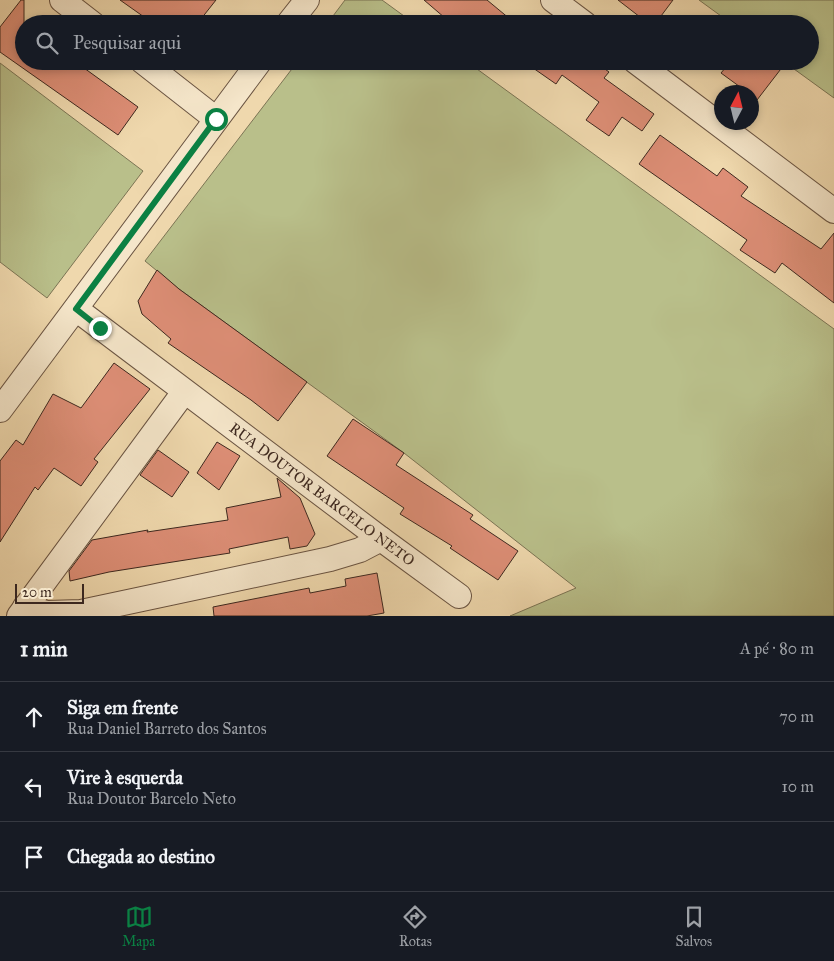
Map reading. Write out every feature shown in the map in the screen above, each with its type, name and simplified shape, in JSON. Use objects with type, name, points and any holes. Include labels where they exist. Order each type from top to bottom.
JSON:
[{"type":"street","points":[[62,0],[81,15]]},
{"type":"street","points":[[295,15],[307,0]]},
{"type":"street","points":[[553,0],[573,15]]},
{"type":"street","points":[[153,70],[216,119]]},
{"type":"street","points":[[4,398],[76,309],[253,70]]},
{"type":"street","points":[[647,70],[834,211]]},
{"type":"street","name":"RUA DOUTOR BARCELO NETO","points":[[76,309],[380,539],[459,596]]},
{"type":"street","points":[[22,612],[184,392]]},
{"type":"street","points":[[22,612],[81,612],[330,559],[360,550],[380,539]]},
{"type":"green space","points":[[345,0],[382,0],[403,15],[334,15]]},
{"type":"green space","points":[[699,0],[834,0],[834,98],[795,70],[819,70],[819,15],[720,15]]},
{"type":"green space","points":[[0,63],[143,171],[47,298],[0,262]]},
{"type":"green space","points":[[291,70],[478,70],[834,329],[834,616],[510,616],[576,588],[404,453],[179,289],[145,261]]},
{"type":"building","points":[[21,0],[24,0],[24,15],[15,15],[15,63],[0,52],[0,27]]},
{"type":"building","points":[[120,0],[216,0],[204,15],[141,15]]},
{"type":"building","points":[[424,0],[487,0],[505,15],[442,15]]},
{"type":"building","points":[[618,0],[673,0],[662,15],[637,15]]},
{"type":"building","points":[[26,70],[87,70],[138,107],[118,135]]},
{"type":"building","points":[[536,70],[606,70],[609,72],[604,78],[654,114],[642,131],[622,117],[609,136],[586,120],[599,102],[562,75],[556,84]]},
{"type":"building","points":[[724,70],[780,70],[759,97],[759,85],[737,85],[721,73]]},
{"type":"building","points":[[660,135],[717,176],[723,168],[748,187],[741,196],[821,249],[834,233],[834,303],[782,263],[775,273],[740,250],[747,240],[639,164]]},
{"type":"building","points":[[157,270],[179,289],[307,382],[278,421],[251,400],[168,343],[171,339],[142,314],[138,301]]},
{"type":"building","points":[[114,363],[150,389],[94,459],[98,462],[81,486],[54,468],[38,490],[35,487],[0,542],[0,461],[16,440],[23,445],[53,394],[81,408]]},
{"type":"building","points":[[353,419],[404,453],[396,465],[473,515],[470,519],[518,551],[498,580],[450,548],[452,546],[400,514],[404,508],[327,456]]},
{"type":"building","points":[[217,442],[240,456],[219,490],[197,473]]},
{"type":"building","points":[[158,450],[189,472],[172,497],[140,475]]},
{"type":"building","points":[[277,478],[300,498],[315,534],[307,546],[290,549],[288,537],[229,549],[230,553],[109,572],[70,581],[69,571],[92,540],[148,530],[147,532],[228,520],[226,508],[281,497]]},
{"type":"building","points":[[377,573],[384,613],[367,616],[214,616],[213,607],[309,588],[310,593],[346,586],[345,579]]},
{"type":"route","points":[[100,328],[76,309],[216,119]]}]
